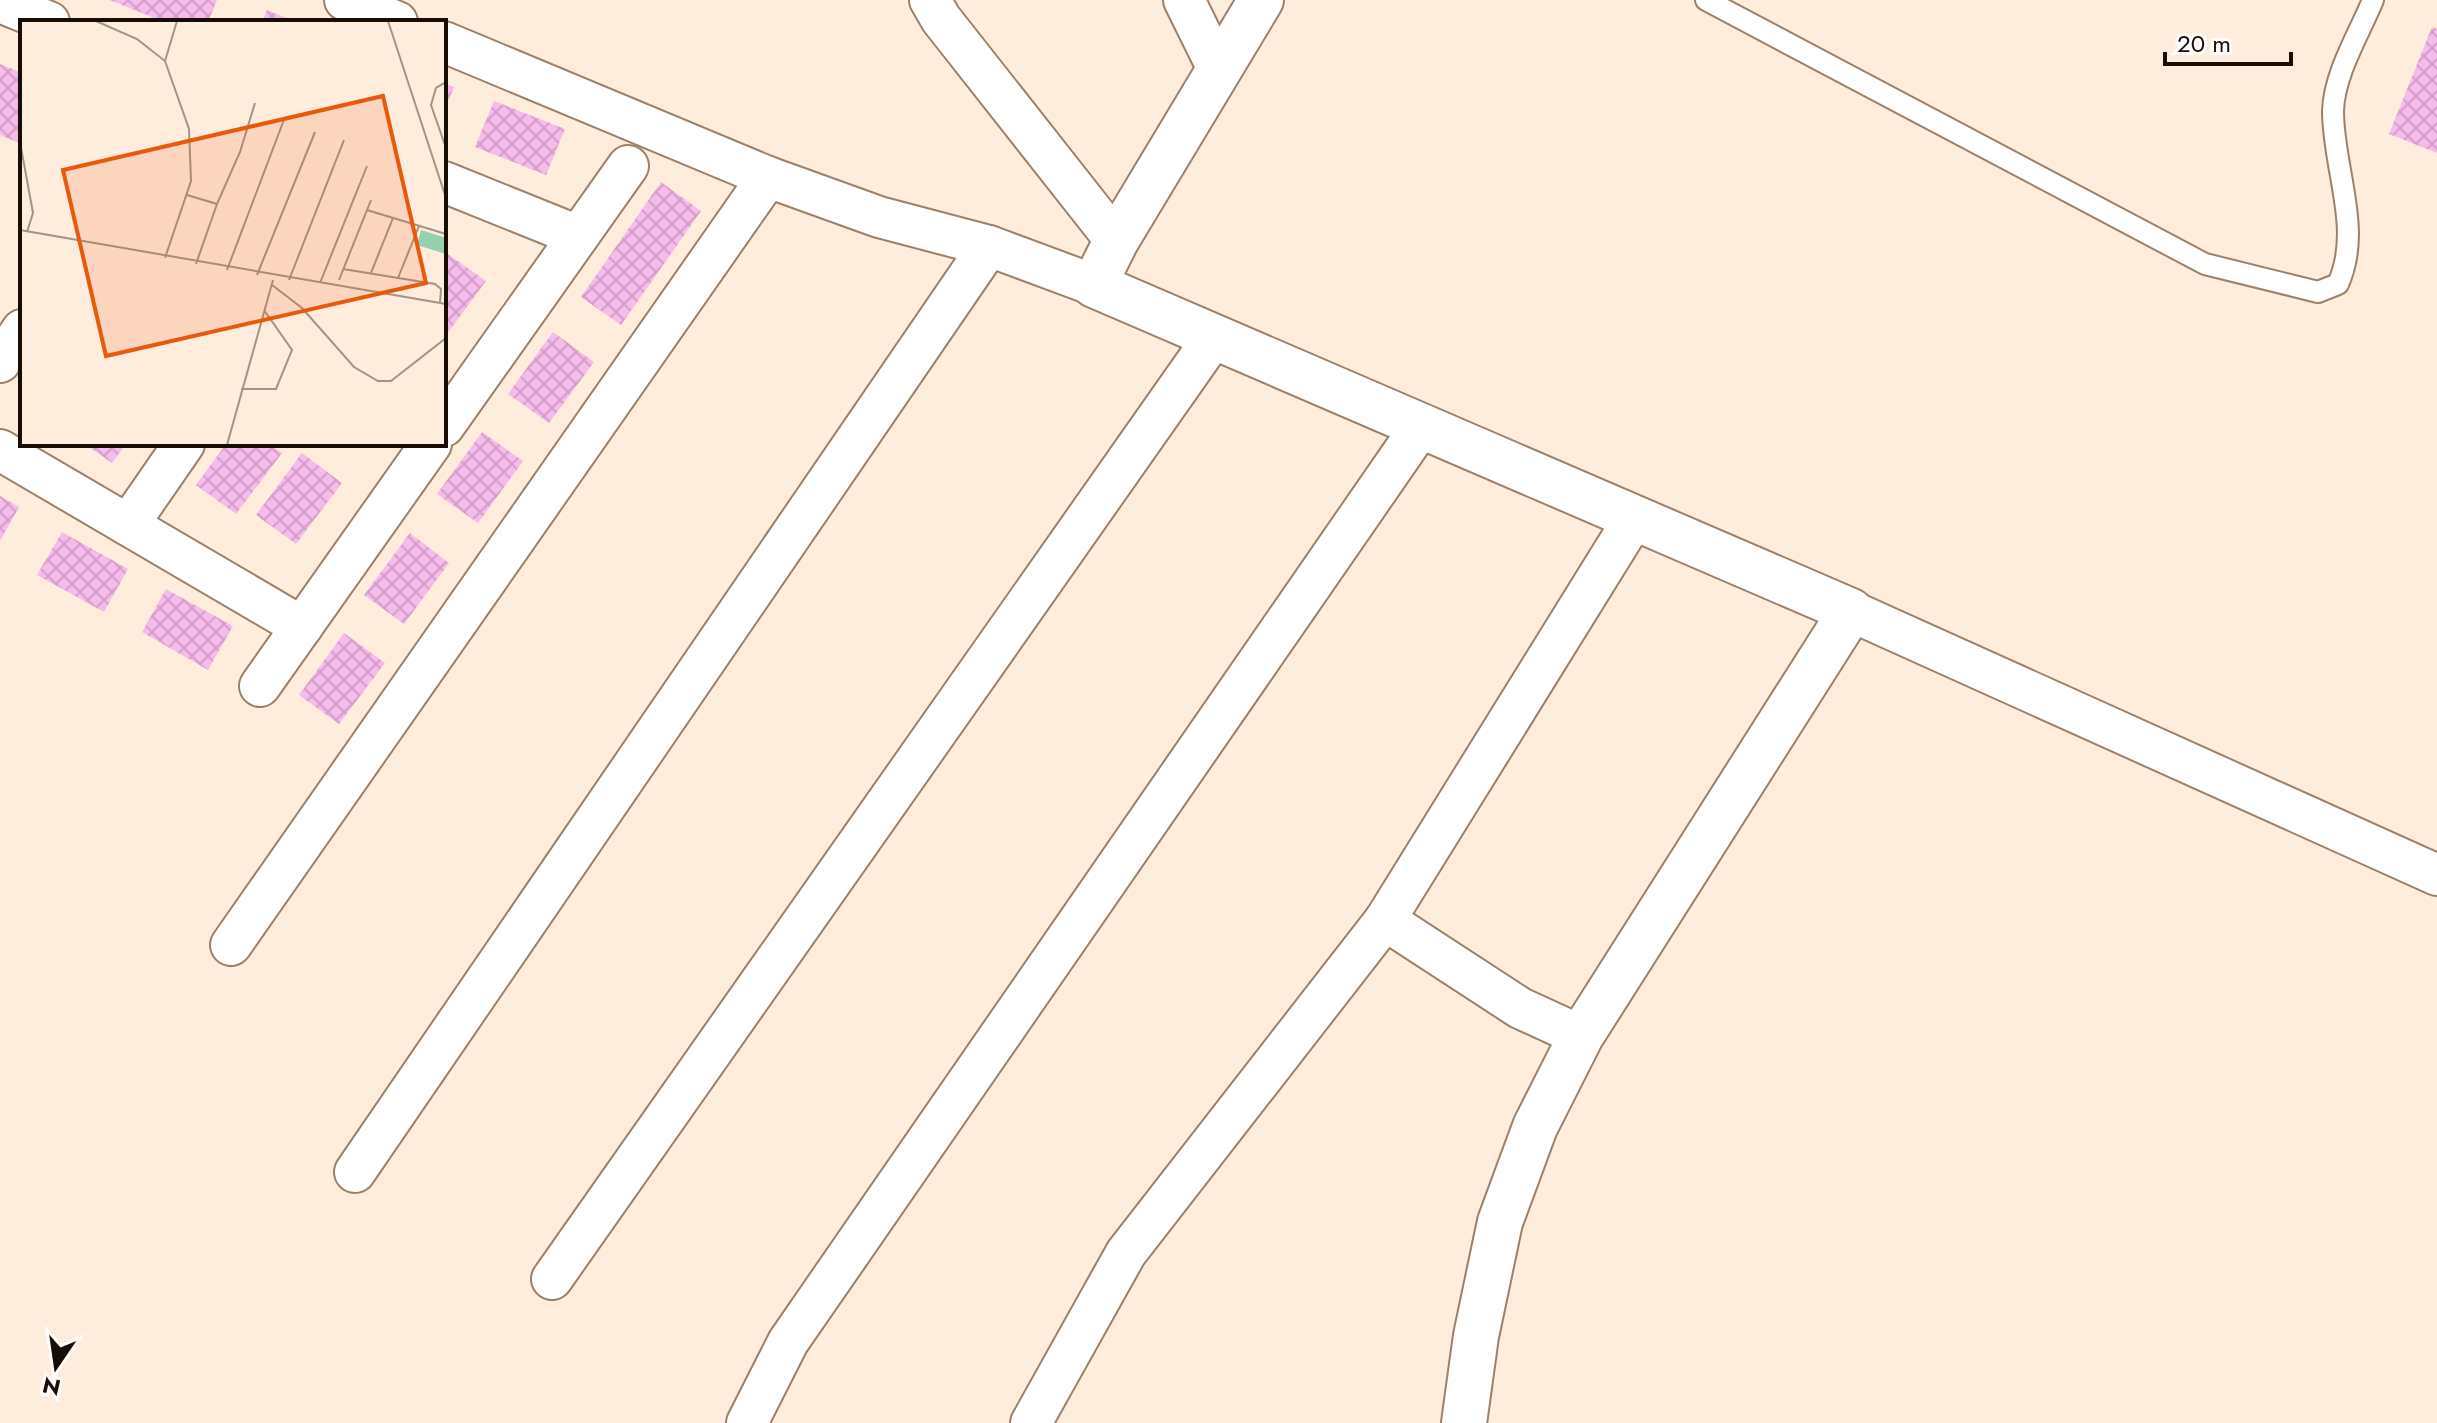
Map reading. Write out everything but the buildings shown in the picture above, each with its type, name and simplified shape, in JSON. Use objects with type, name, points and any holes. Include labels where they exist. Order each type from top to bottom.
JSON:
[{"type":"street","points":[[345,0],[392,20]]},
{"type":"street","points":[[930,0],[941,19],[1116,241]]},
{"type":"street","points":[[1184,0],[1219,71]]},
{"type":"street","points":[[1094,285],[1116,241],[1261,0]]},
{"type":"street","points":[[0,2],[44,20]]},
{"type":"street","points":[[446,43],[768,177],[879,217],[989,246],[1094,285],[1851,611],[2437,875]]},
{"type":"street","points":[[446,423],[628,166]]},
{"type":"street","points":[[231,945],[768,177]]},
{"type":"street","points":[[446,183],[578,236]]},
{"type":"street","points":[[355,1172],[989,246]]},
{"type":"street","points":[[0,362],[20,333]]},
{"type":"street","points":[[552,1279],[1214,337]]},
{"type":"street","points":[[747,1423],[788,1342],[1422,425]]},
{"type":"street","points":[[128,525],[183,446]]},
{"type":"street","points":[[260,686],[430,446]]},
{"type":"street","points":[[0,450],[302,627]]},
{"type":"street","points":[[1031,1423],[1126,1253],[1385,920],[1635,517]]},
{"type":"street","points":[[1464,1423],[1476,1336],[1500,1222],[1535,1127],[1581,1036],[1851,611]]},
{"type":"street","points":[[1385,920],[1520,1008],[1581,1036]]},
{"type":"lane","points":[[1706,0],[2205,264],[2318,292],[2338,284],[2346,265],[2348,234],[2333,110],[2341,77],[2373,0]]}]
